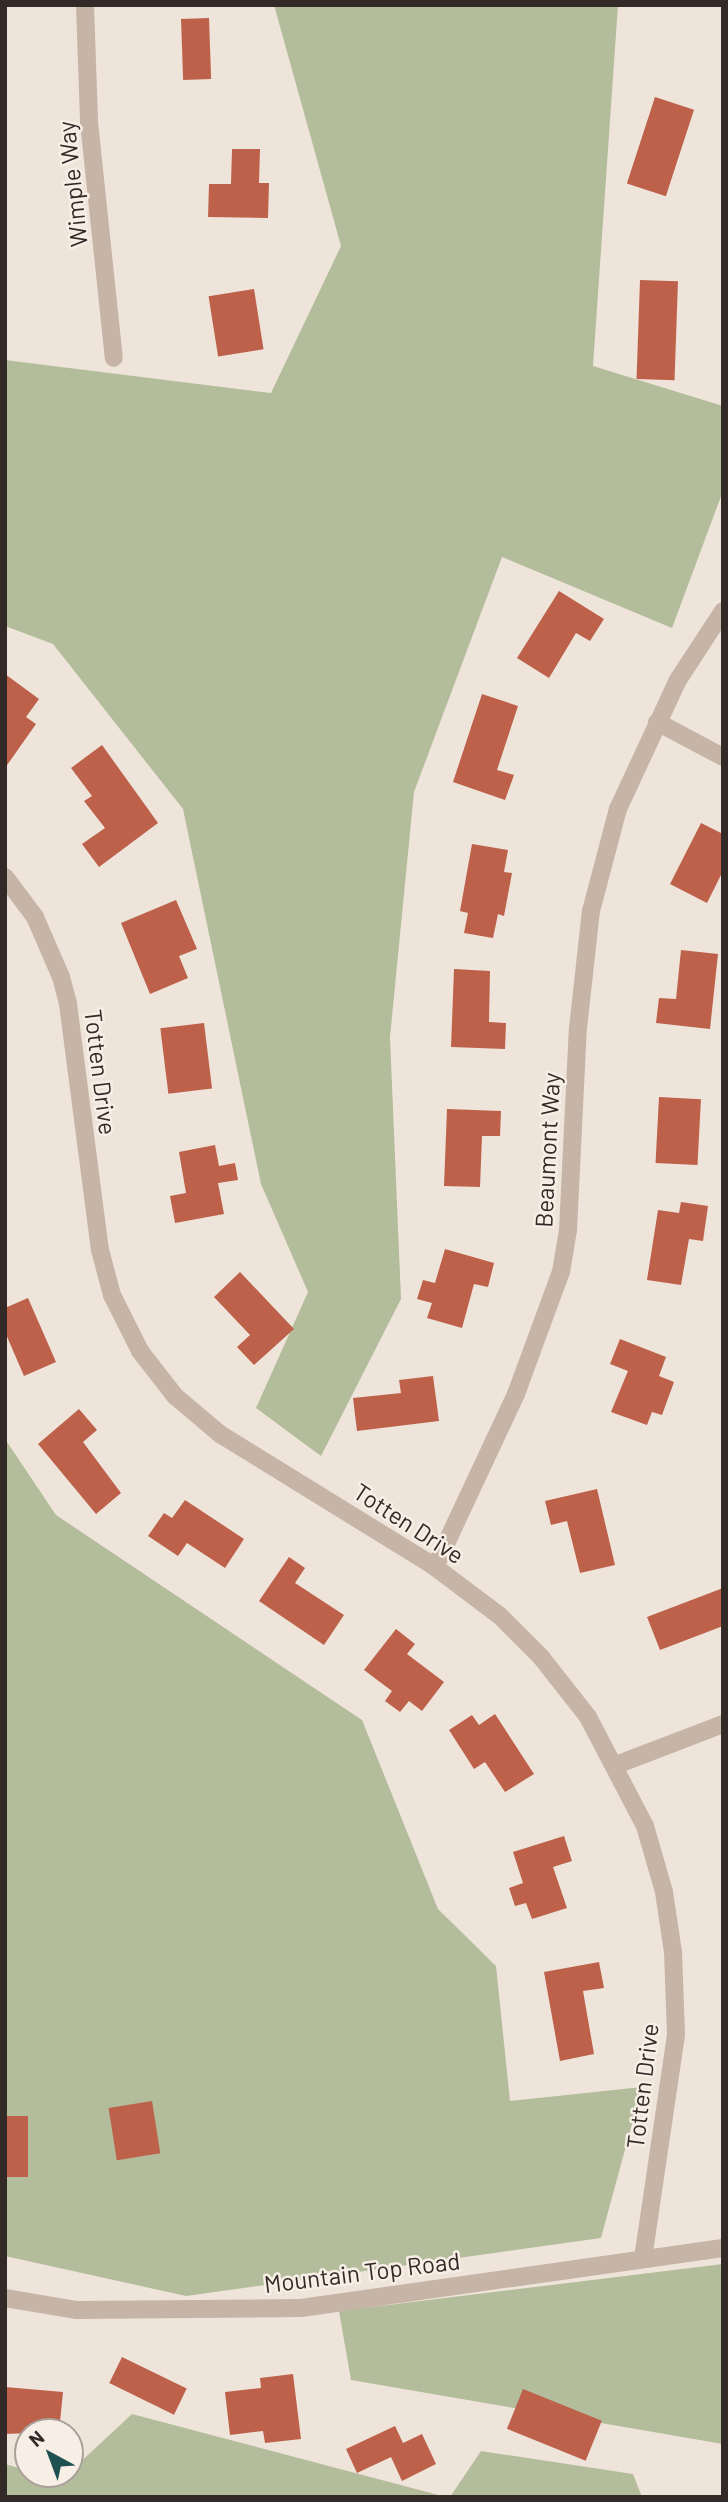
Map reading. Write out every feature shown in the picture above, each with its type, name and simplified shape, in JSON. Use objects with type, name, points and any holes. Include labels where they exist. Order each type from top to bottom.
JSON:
[{"type":"street","name":"Wimple Way","points":[[85,5],[89,122],[114,358]]},
{"type":"street","name":"Beaumont Way","points":[[435,1567],[516,1394],[561,1272],[568,1230],[578,1028],[591,911],[618,809],[657,722],[723,611]]},
{"type":"street","points":[[657,722],[723,757]]},
{"type":"street","name":"Totten Drive","points":[[5,877],[35,917],[61,977],[68,1004],[100,1250],[112,1295],[140,1351],[175,1396],[220,1434],[435,1567],[500,1616],[541,1657],[588,1717],[616,1765],[645,1826],[664,1892],[673,1952],[676,2035],[643,2259]]},
{"type":"street","points":[[616,1765],[723,1724]]},
{"type":"street","name":"Mountain Top Road","points":[[5,2298],[114,2311],[301,2308],[723,2248]]},
{"type":"green space","points":[[274,5],[618,5],[593,366],[723,406],[723,491],[672,628],[502,557],[414,792],[390,1037],[401,1299],[321,1456],[256,1408],[308,1292],[261,1184],[183,809],[53,644],[5,626],[5,360],[271,393],[341,246]]},
{"type":"green space","points":[[5,1439],[56,1515],[362,1720],[438,1909],[496,1966],[510,2101],[642,2087],[601,2238],[186,2296],[5,2256]]},
{"type":"green space","points":[[723,2264],[723,2444],[351,2380],[339,2311]]},
{"type":"green space","points":[[132,2414],[446,2497],[5,2497],[5,2464],[14,2467],[14,2488],[84,2488],[84,2459]]},
{"type":"green space","points":[[481,2451],[633,2474],[642,2497],[450,2497]]},
{"type":"building","points":[[209,18],[211,79],[183,80],[181,19]]},
{"type":"building","points":[[655,97],[694,110],[666,196],[627,184]]},
{"type":"building","points":[[232,149],[260,149],[259,183],[269,183],[268,218],[208,217],[209,184],[231,184]]},
{"type":"building","points":[[640,280],[678,281],[675,380],[637,379]]},
{"type":"building","points":[[254,289],[264,349],[218,356],[209,296]]},
{"type":"building","points":[[559,591],[604,619],[590,641],[576,633],[549,678],[517,658]]},
{"type":"building","points":[[5,674],[39,699],[26,717],[36,724],[5,768]]},
{"type":"building","points":[[482,694],[518,706],[497,770],[514,775],[505,800],[453,782]]},
{"type":"building","points":[[102,745],[158,823],[99,867],[82,844],[105,828],[84,801],[92,796],[71,768]]},
{"type":"building","points":[[701,823],[723,834],[723,871],[707,903],[670,884]]},
{"type":"building","points":[[472,844],[508,850],[504,872],[512,873],[504,916],[498,914],[493,938],[464,933],[468,913],[460,911]]},
{"type":"building","points":[[176,900],[197,949],[179,956],[188,978],[150,994],[121,923]]},
{"type":"building","points":[[681,950],[718,954],[710,1029],[656,1023],[659,998],[676,999]]},
{"type":"building","points":[[454,969],[490,971],[489,1022],[506,1023],[505,1049],[451,1047]]},
{"type":"building","points":[[204,1023],[212,1089],[168,1094],[160,1028]]},
{"type":"building","points":[[659,1097],[701,1099],[697,1165],[656,1163]]},
{"type":"building","points":[[447,1109],[501,1111],[500,1136],[482,1136],[480,1187],[444,1186]]},
{"type":"building","points":[[215,1145],[219,1166],[235,1163],[238,1180],[218,1183],[224,1214],[175,1223],[170,1196],[186,1193],[179,1152]]},
{"type":"building","points":[[681,1202],[708,1206],[703,1241],[689,1239],[681,1285],[647,1280],[658,1210],[679,1213]]},
{"type":"building","points":[[445,1249],[494,1263],[488,1287],[474,1284],[462,1328],[427,1318],[432,1303],[417,1299],[423,1280],[435,1283]]},
{"type":"building","points":[[240,1272],[294,1329],[254,1365],[237,1347],[250,1335],[214,1297]]},
{"type":"building","points":[[28,1298],[56,1362],[24,1376],[5,1332],[5,1308]]},
{"type":"building","points":[[620,1339],[666,1357],[659,1376],[674,1382],[662,1415],[652,1412],[647,1425],[611,1412],[628,1371],[610,1364]]},
{"type":"building","points":[[433,1376],[439,1421],[357,1431],[353,1398],[401,1393],[399,1380]]},
{"type":"building","points":[[79,1409],[97,1430],[83,1442],[121,1493],[96,1514],[38,1444]]},
{"type":"building","points":[[597,1489],[615,1565],[580,1573],[567,1521],[551,1525],[545,1501]]},
{"type":"building","points":[[185,1500],[244,1539],[225,1568],[187,1543],[178,1556],[148,1536],[164,1513],[172,1518]]},
{"type":"building","points":[[289,1557],[305,1568],[295,1583],[344,1615],[324,1645],[259,1601]]},
{"type":"building","points":[[723,1588],[723,1626],[660,1650],[647,1617]]},
{"type":"building","points":[[396,1629],[415,1644],[407,1654],[444,1682],[422,1711],[409,1701],[400,1712],[385,1701],[392,1691],[364,1670]]},
{"type":"building","points":[[495,1714],[534,1774],[505,1792],[485,1762],[474,1769],[449,1730],[472,1715],[479,1725]]},
{"type":"building","points":[[564,1836],[572,1861],[553,1867],[567,1908],[532,1919],[526,1903],[515,1906],[509,1888],[523,1883],[513,1852]]},
{"type":"building","points":[[599,1962],[604,1988],[583,1991],[594,2054],[560,2061],[544,1972]]},
{"type":"building","points":[[152,2101],[160,2153],[117,2160],[109,2108]]},
{"type":"building","points":[[5,2116],[28,2116],[28,2177],[5,2177]]},
{"type":"building","points":[[122,2357],[187,2389],[174,2415],[109,2383]]},
{"type":"building","points":[[293,2374],[301,2439],[265,2443],[263,2431],[230,2435],[225,2392],[261,2388],[260,2378]]},
{"type":"building","points":[[5,2387],[63,2392],[60,2418],[14,2418],[14,2434],[5,2434]]},
{"type":"building","points":[[523,2389],[602,2421],[586,2461],[507,2429]]},
{"type":"building","points":[[395,2426],[403,2443],[422,2434],[436,2464],[402,2481],[391,2457],[357,2473],[346,2449]]}]
